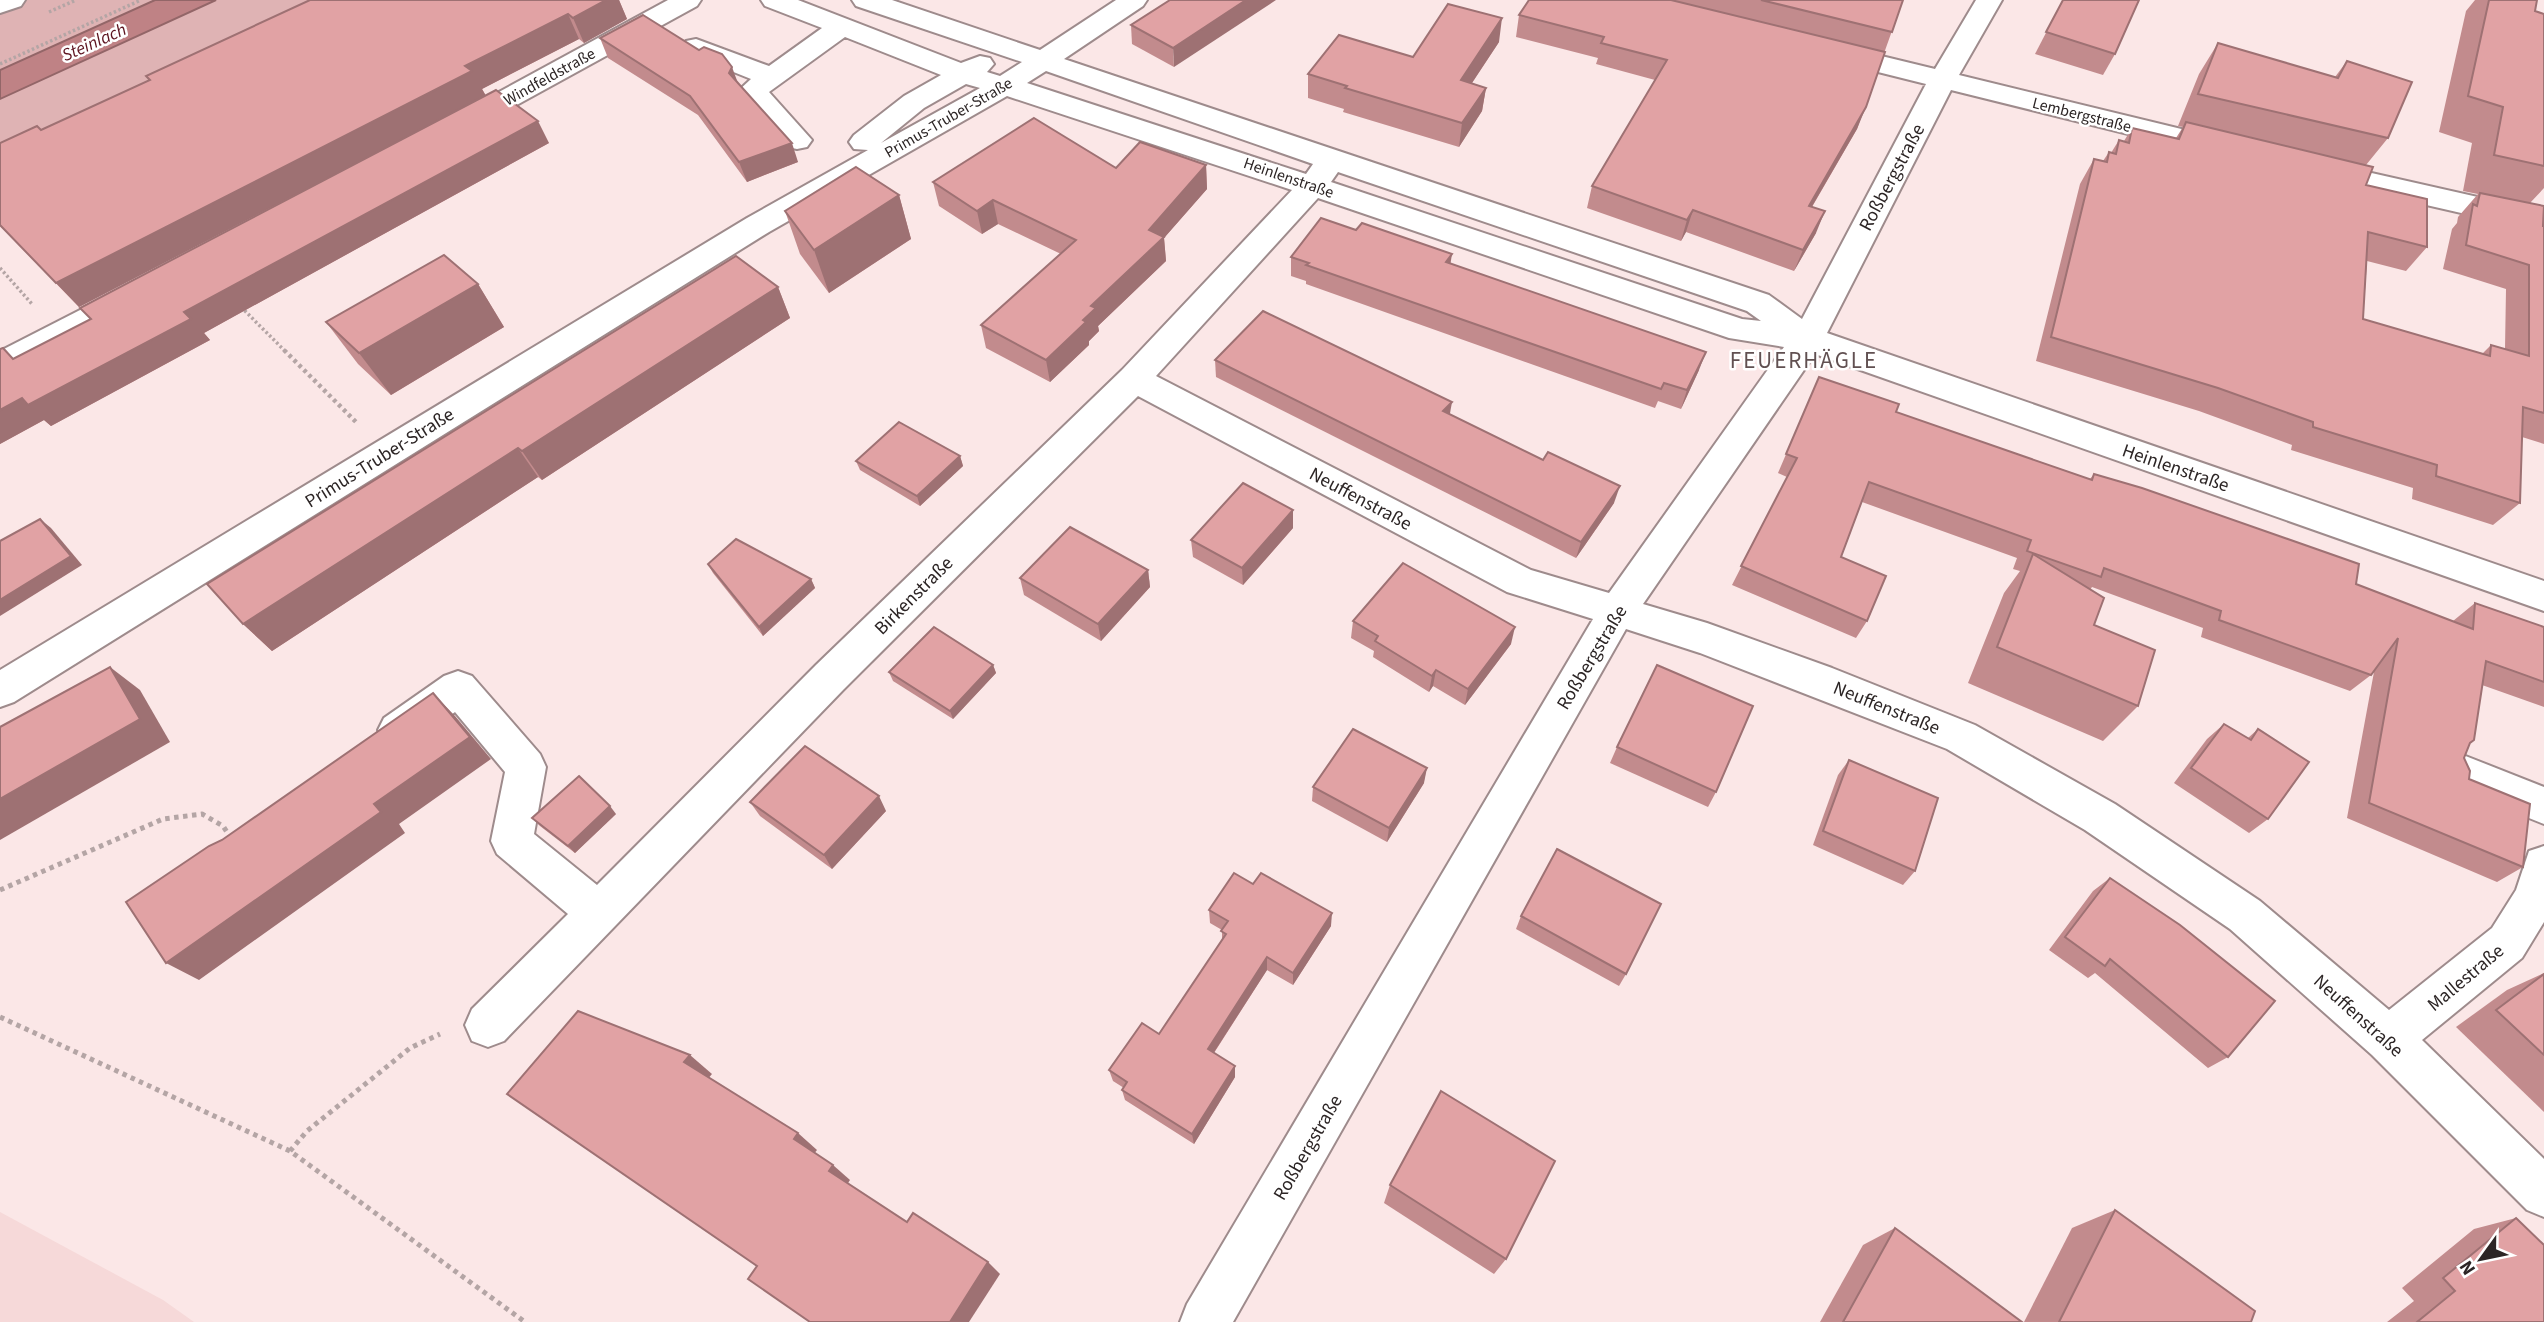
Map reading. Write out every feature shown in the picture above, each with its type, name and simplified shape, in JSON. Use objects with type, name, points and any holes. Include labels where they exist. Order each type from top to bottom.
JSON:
[{"type":"street","points":[[0,5],[12,0]]},
{"type":"street","name":"Windfeldstraße","points":[[433,139],[688,0]]},
{"type":"street","name":"Heinlenstraße","points":[[774,0],[964,74],[1080,108],[1740,330],[1808,340],[2544,596]]},
{"type":"street","name":"Heinlenstraße","points":[[865,0],[1758,303],[1808,340]]},
{"type":"street","name":"Primus-Truber-Straße","points":[[758,225],[915,102],[1007,47],[1097,0]]},
{"type":"street","name":"Primus-Truber-Straße","points":[[0,690],[758,225],[1004,86],[1134,0]]},
{"type":"street","name":"Roßbergstraße","points":[[1205,1322],[1617,611],[1808,340],[1942,80],[1989,0]]},
{"type":"street","points":[[797,140],[752,91],[842,27]]},
{"type":"street","points":[[696,47],[771,77]]},
{"type":"street","name":"Lembergstraße","points":[[1809,47],[2254,156]]},
{"type":"street","name":"Birkenstraße","points":[[488,1025],[840,667],[1134,379],[1313,185],[1332,160]]},
{"type":"street","points":[[2287,164],[2544,222]]},
{"type":"street","points":[[0,366],[162,281]]},
{"type":"street","name":"Neuffenstraße","points":[[1134,379],[1520,581],[1707,639],[1961,737],[2100,817],[2245,915],[2388,1039],[2544,1193]]},
{"type":"street","points":[[369,751],[458,688],[526,767],[512,841],[598,912]]},
{"type":"street","points":[[2463,773],[2544,806]]},
{"type":"street","name":"Mallestraße","points":[[2388,1039],[2507,943],[2535,898],[2544,865]]},
{"type":"path","points":[[0,64],[141,0]]},
{"type":"path","points":[[234,301],[387,452]]},
{"type":"path","points":[[0,890],[163,819],[202,814],[223,826],[235,845]]},
{"type":"path","points":[[0,1017],[290,1151],[525,1322]]},
{"type":"path","points":[[290,1151],[307,1131],[410,1048],[447,1030],[488,1025]]},
{"type":"shaded area","points":[[12,0],[334,0],[0,157],[0,5]]},
{"type":"shaded area","points":[[0,1212],[163,1300],[194,1322],[0,1322]]},
{"type":"water","name":"Steinlach","points":[[155,0],[216,0],[0,99],[0,70]]},
{"type":"building","points":[[310,0],[606,0],[573,18],[568,14],[465,66],[472,71],[56,283],[0,225],[0,143],[37,126],[41,130],[150,80],[146,76]]},
{"type":"building","points":[[1170,0],[1246,0],[1173,48],[1131,25]]},
{"type":"building","points":[[1529,0],[1671,0],[1885,52],[1866,107],[1809,206],[1825,211],[1803,250],[1693,210],[1687,220],[1592,186],[1667,60],[1601,43],[1604,37],[1519,15]]},
{"type":"building","points":[[1761,0],[1903,0],[1892,32]]},
{"type":"building","points":[[2063,0],[2139,0],[2115,54],[2046,32]]},
{"type":"building","points":[[2489,0],[2537,0],[2535,11],[2544,14],[2544,166],[2494,155],[2503,107],[2468,96]]},
{"type":"building","points":[[1448,4],[1502,18],[1461,80],[1486,88],[1462,123],[1345,88],[1347,86],[1308,74],[1339,35],[1413,57]]},
{"type":"building","points":[[643,15],[699,50],[704,47],[722,54],[732,67],[729,73],[792,143],[739,162],[690,96],[600,38]]},
{"type":"building","points":[[2218,43],[2338,78],[2347,61],[2412,82],[2388,138],[2198,94]]},
{"type":"building","points":[[496,90],[538,121],[184,312],[191,319],[28,405],[22,398],[0,410],[0,349],[3,348],[13,359],[91,319],[80,308]]},
{"type":"building","points":[[1034,118],[1116,168],[1140,142],[1206,165],[1149,230],[1164,237],[1091,306],[1096,308],[1083,320],[1086,322],[1046,360],[981,325],[1076,240],[993,200],[977,211],[933,182]]},
{"type":"building","points":[[2186,122],[2373,167],[2366,185],[2427,199],[2427,247],[2368,232],[2363,319],[2490,356],[2491,345],[2529,356],[2529,265],[2466,245],[2473,204],[2477,206],[2480,193],[2544,206],[2544,413],[2523,407],[2520,503],[2436,476],[2437,465],[2313,427],[2313,422],[2218,388],[2051,337],[2094,159],[2107,162],[2109,152],[2116,154],[2119,140],[2129,143],[2132,128],[2179,139]]},
{"type":"building","points":[[856,167],[899,195],[814,250],[785,211]]},
{"type":"building","points":[[1321,218],[1356,230],[1362,223],[1452,254],[1446,262],[1706,352],[1687,390],[1664,383],[1661,389],[1306,265],[1309,263],[1291,257]]},
{"type":"building","points":[[444,255],[478,284],[359,353],[326,322]]},
{"type":"building","points":[[736,256],[778,287],[522,451],[518,448],[243,624],[207,584]]},
{"type":"building","points":[[1263,311],[1452,402],[1443,411],[1543,460],[1548,452],[1620,486],[1581,542],[1215,360]]},
{"type":"building","points":[[1819,377],[1899,404],[1896,412],[2092,480],[2094,474],[2142,488],[2359,564],[2356,584],[2473,629],[2475,603],[2544,627],[2544,682],[2486,661],[2474,740],[2464,758],[2470,771],[2469,779],[2530,804],[2523,867],[2369,803],[2398,638],[2371,675],[2219,620],[2221,611],[2104,568],[2101,577],[2027,551],[2031,540],[1869,482],[1841,557],[1886,576],[1867,621],[1741,566],[1797,458],[1786,454]]},
{"type":"building","points":[[899,422],[960,456],[917,496],[856,461]]},
{"type":"building","points":[[1243,483],[1293,510],[1242,568],[1191,540]]},
{"type":"building","points":[[40,519],[71,556],[0,600],[0,541]]},
{"type":"building","points":[[1070,527],[1148,570],[1098,624],[1020,578]]},
{"type":"building","points":[[736,539],[811,579],[759,627],[708,564]]},
{"type":"building","points":[[2033,554],[2104,598],[2094,625],[2155,650],[2138,706],[1997,647]]},
{"type":"building","points":[[1403,563],[1515,627],[1468,689],[1436,670],[1432,676],[1375,641],[1378,636],[1353,621]]},
{"type":"building","points":[[934,627],[993,665],[950,711],[889,672]]},
{"type":"building","points":[[1657,665],[1753,706],[1716,792],[1617,747]]},
{"type":"building","points":[[110,667],[140,719],[0,799],[0,727]]},
{"type":"building","points":[[433,693],[470,737],[374,804],[381,812],[166,963],[126,902],[222,840]]},
{"type":"building","points":[[2224,724],[2251,740],[2258,729],[2309,762],[2268,819],[2191,768]]},
{"type":"building","points":[[1353,729],[1427,768],[1389,828],[1313,787]]},
{"type":"building","points":[[805,746],[879,796],[824,855],[750,802]]},
{"type":"building","points":[[1849,760],[1938,798],[1915,871],[1823,831]]},
{"type":"building","points":[[579,776],[610,806],[568,846],[532,818]]},
{"type":"building","points":[[1557,849],[1661,904],[1626,974],[1521,916]]},
{"type":"building","points":[[1234,873],[1253,884],[1261,873],[1332,913],[1293,973],[1267,957],[1208,1049],[1235,1066],[1192,1134],[1122,1090],[1127,1082],[1109,1070],[1142,1023],[1159,1034],[1226,934],[1221,931],[1228,921],[1209,910]]},
{"type":"building","points":[[2110,878],[2180,925],[2275,1001],[2228,1057],[2110,959],[2105,966],[2065,937]]},
{"type":"building","points":[[2544,974],[2544,1055],[2496,1010]]},
{"type":"building","points":[[578,1011],[690,1055],[684,1062],[798,1133],[794,1139],[833,1165],[829,1171],[907,1222],[913,1213],[988,1262],[950,1322],[810,1322],[748,1279],[757,1266],[507,1094]]},
{"type":"building","points":[[1441,1091],[1555,1161],[1506,1259],[1390,1185]]},
{"type":"building","points":[[2115,1210],[2255,1311],[2251,1322],[2059,1322]]},
{"type":"building","points":[[2516,1218],[2544,1245],[2544,1322],[2417,1322],[2455,1291],[2443,1278]]},
{"type":"building","points":[[1895,1228],[2022,1322],[1843,1322]]},
{"type":"district","name":"FEUERHÄGLE","points":[[1804,360]]}]
